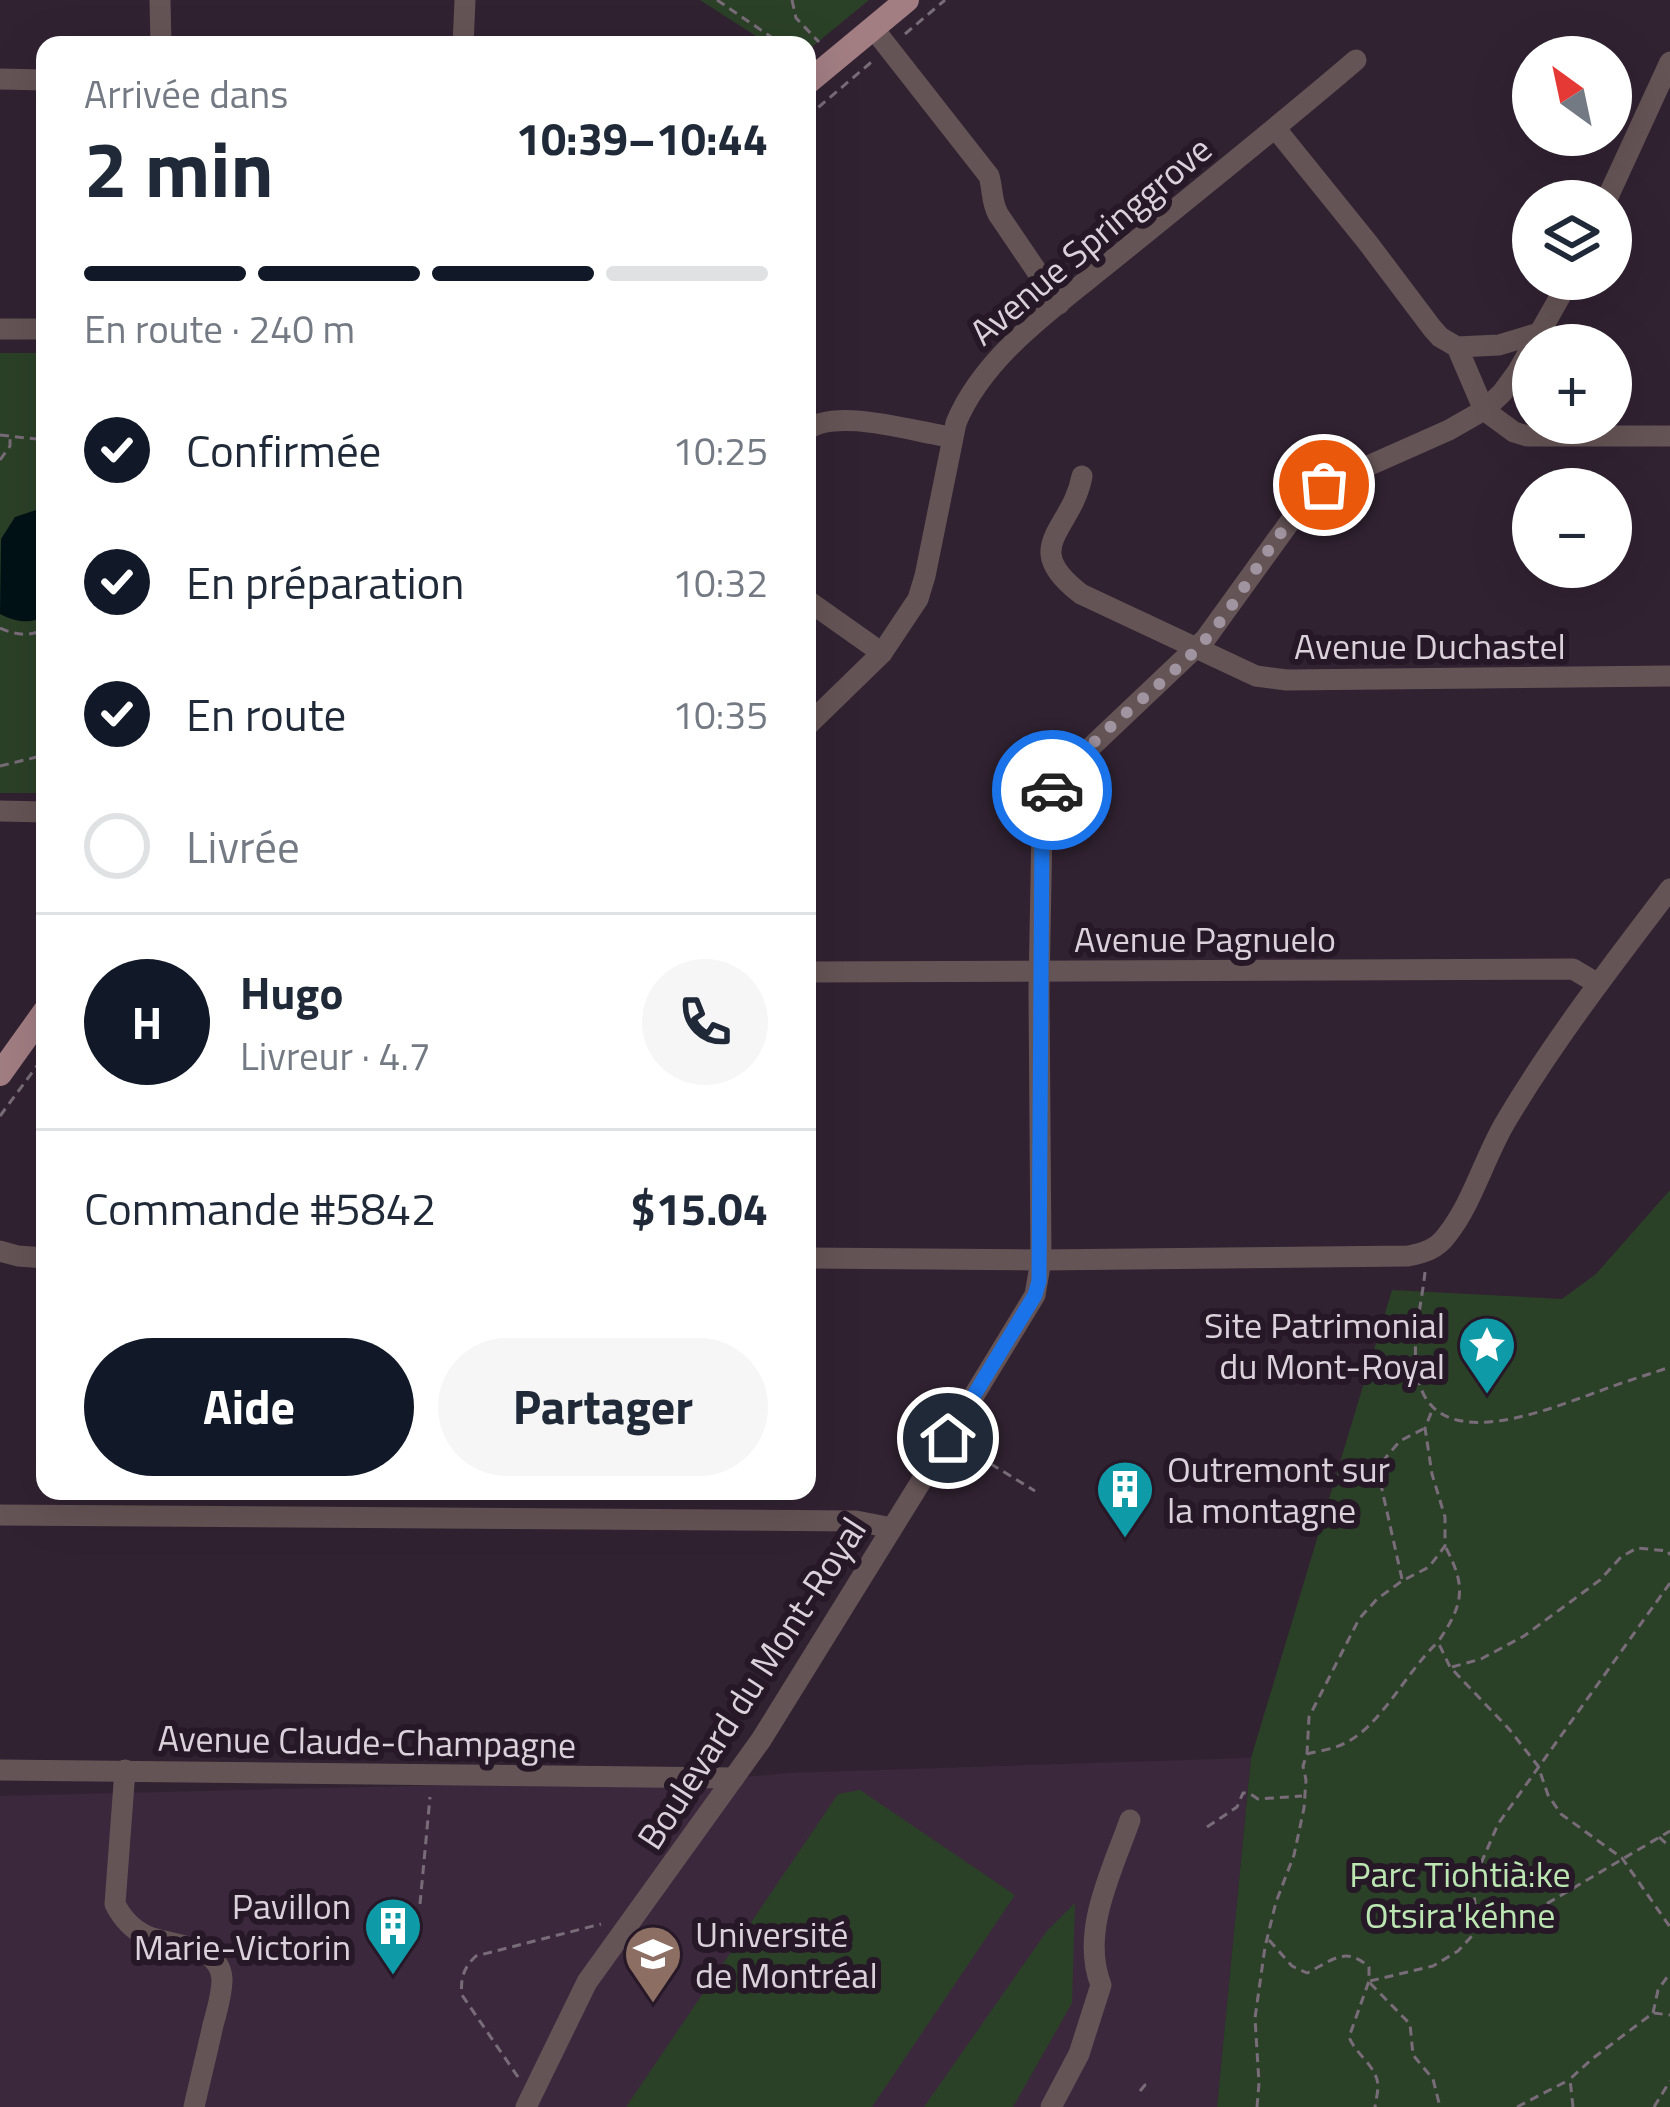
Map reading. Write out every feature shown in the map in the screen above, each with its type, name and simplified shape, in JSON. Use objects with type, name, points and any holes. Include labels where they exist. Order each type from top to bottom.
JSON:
[{"type":"main road","points":[[816,76],[907,0]]},
{"type":"main road","points":[[0,1074],[36,1024]]},
{"type":"street","points":[[160,0],[161,36]]},
{"type":"street","points":[[463,36],[465,0]]},
{"type":"street","points":[[873,28],[989,176],[998,214],[1059,304]]},
{"type":"street","name":"Avenue Springgrove","points":[[816,717],[882,653],[911,610],[925,577],[951,437],[964,401],[983,373],[1059,304],[1356,60]]},
{"type":"street","points":[[1616,180],[1670,62]]},
{"type":"street","points":[[0,79],[36,80]]},
{"type":"street","points":[[1276,129],[1440,337],[1457,347],[1512,340]]},
{"type":"street","points":[[0,329],[36,329]]},
{"type":"street","points":[[1457,347],[1484,410],[1514,432],[1527,436],[1670,436]]},
{"type":"street","points":[[1484,410],[1512,379]]},
{"type":"street","name":"Boulevard du Mont-Royal","points":[[526,2107],[587,1982],[761,1740],[1035,1295],[1041,1259],[1042,826],[1049,795],[1074,763],[1197,648],[1302,505],[1324,485],[1484,410]]},
{"type":"street","points":[[816,424],[850,420],[951,437]]},
{"type":"street","name":"Avenue Duchastel","points":[[1082,476],[1079,494],[1049,549],[1063,580],[1081,594],[1243,672],[1270,679],[1670,676]]},
{"type":"street","points":[[816,606],[882,653]]},
{"type":"street","points":[[0,811],[36,812]]},
{"type":"street","points":[[816,1258],[1426,1253],[1444,1240],[1504,1124],[1598,984],[1670,889]]},
{"type":"street","name":"Avenue Pagnuelo","points":[[816,972],[1573,969],[1598,984]]},
{"type":"street","points":[[0,1251],[36,1257]]},
{"type":"street","points":[[0,1515],[856,1521],[892,1528]]},
{"type":"street","name":"Avenue Claude-Champagne","points":[[0,1770],[734,1778]]},
{"type":"street","points":[[125,1770],[115,1904],[134,1928],[202,1951],[222,1975],[194,2107]]},
{"type":"street","points":[[1051,2107],[1079,2054],[1101,1985],[1093,1953],[1100,1904],[1130,1820]]},
{"type":"path","points":[[717,0],[770,36]]},
{"type":"path","points":[[792,0],[796,18],[813,36]]},
{"type":"path","points":[[816,39],[822,45]]},
{"type":"path","points":[[0,435],[36,439]]},
{"type":"path","points":[[0,460],[10,446],[10,435]]},
{"type":"path","points":[[0,628],[36,634]]},
{"type":"path","points":[[0,766],[36,757]]},
{"type":"path","points":[[0,1116],[36,1067]]},
{"type":"path","points":[[1426,1253],[1416,1368],[1433,1408],[1450,1419],[1504,1422],[1670,1367]]},
{"type":"path","points":[[1307,1754],[1345,1744],[1368,1728],[1453,1620],[1461,1594],[1458,1571],[1445,1546],[1445,1517],[1425,1428],[1433,1408]]},
{"type":"path","points":[[1402,1581],[1381,1486],[1381,1462],[1400,1441],[1425,1428]]},
{"type":"path","points":[[948,1438],[1035,1490]]},
{"type":"path","points":[[1257,2107],[1255,2018],[1276,1901],[1294,1855],[1305,1796],[1309,1717],[1359,1619],[1377,1599],[1429,1567],[1445,1546]]},
{"type":"path","points":[[1450,1667],[1480,1659],[1524,1636],[1637,1548],[1670,1555]]},
{"type":"path","points":[[1670,1583],[1498,1824],[1472,1882],[1475,1904],[1487,1919],[1509,1922],[1520,1918],[1670,1831]]},
{"type":"path","points":[[1438,1642],[1450,1667],[1538,1766],[1548,1795],[1562,1814],[1622,1858],[1670,1927]]},
{"type":"path","points":[[419,1904],[431,1790]]},
{"type":"path","points":[[1207,1827],[1237,1807],[1243,1793],[1258,1799],[1305,1796]]},
{"type":"path","points":[[1659,1838],[1670,1847]]},
{"type":"path","points":[[1369,1982],[1433,1966],[1458,1951],[1487,1919]]},
{"type":"path","points":[[519,2079],[462,1995],[466,1968],[476,1956],[603,1923]]},
{"type":"path","points":[[1268,1939],[1292,1966],[1307,1973],[1342,1955],[1357,1956],[1369,1967],[1369,1982],[1349,2037],[1373,2072],[1378,2086],[1375,2107]]},
{"type":"path","points":[[1517,2107],[1570,2079],[1653,2013],[1658,1990],[1670,1973]]},
{"type":"path","points":[[1369,1982],[1410,2024],[1413,2055],[1433,2079],[1440,2107]]},
{"type":"path","points":[[1653,2013],[1670,2015]]},
{"type":"path","points":[[1570,2079],[1573,2107]]},
{"type":"path","points":[[1654,2107],[1670,2081]]},
{"type":"path","points":[[1140,2091],[1150,2085]]},
{"type":"shaded area","points":[[36,510],[36,619],[29,621],[0,614],[1,539],[15,517]]},
{"type":"shaded area","name":"Université de Montréal","points":[[1251,1758],[1217,2107],[0,2107],[0,1796],[734,1778]]},
{"type":"green space","points":[[700,0],[869,0],[816,44],[816,36],[756,36]]},
{"type":"green space","points":[[0,353],[36,353],[36,793],[0,793]]},
{"type":"green space","name":"Parc Tiohtià:ke Otsira'kéhne","points":[[1670,1190],[1670,2107],[1217,2107],[1251,1758],[1392,1290],[1562,1299],[1596,1274]]},
{"type":"green space","points":[[860,1790],[1015,1895],[872,2107],[626,2107],[838,1794]]},
{"type":"green space","points":[[1075,1903],[1072,2003],[1013,2107],[924,2107],[1047,1931]]},
{"type":"way so far","points":[[1052,790],[1074,763],[1206,638],[1302,505],[1324,485]]},
{"type":"place","name":"Site Patrimonial du Mont-Royal","points":[[1487,1396]]},
{"type":"place","name":"Outremont sur la montagne","points":[[1125,1540]]},
{"type":"place","name":"Pavillon Marie-Victorin","points":[[393,1977]]},
{"type":"place","name":"Université de Montréal","points":[[653,2005]]},
{"type":"route","points":[[948,1438],[1039,1281],[1042,826],[1052,790]]}]
